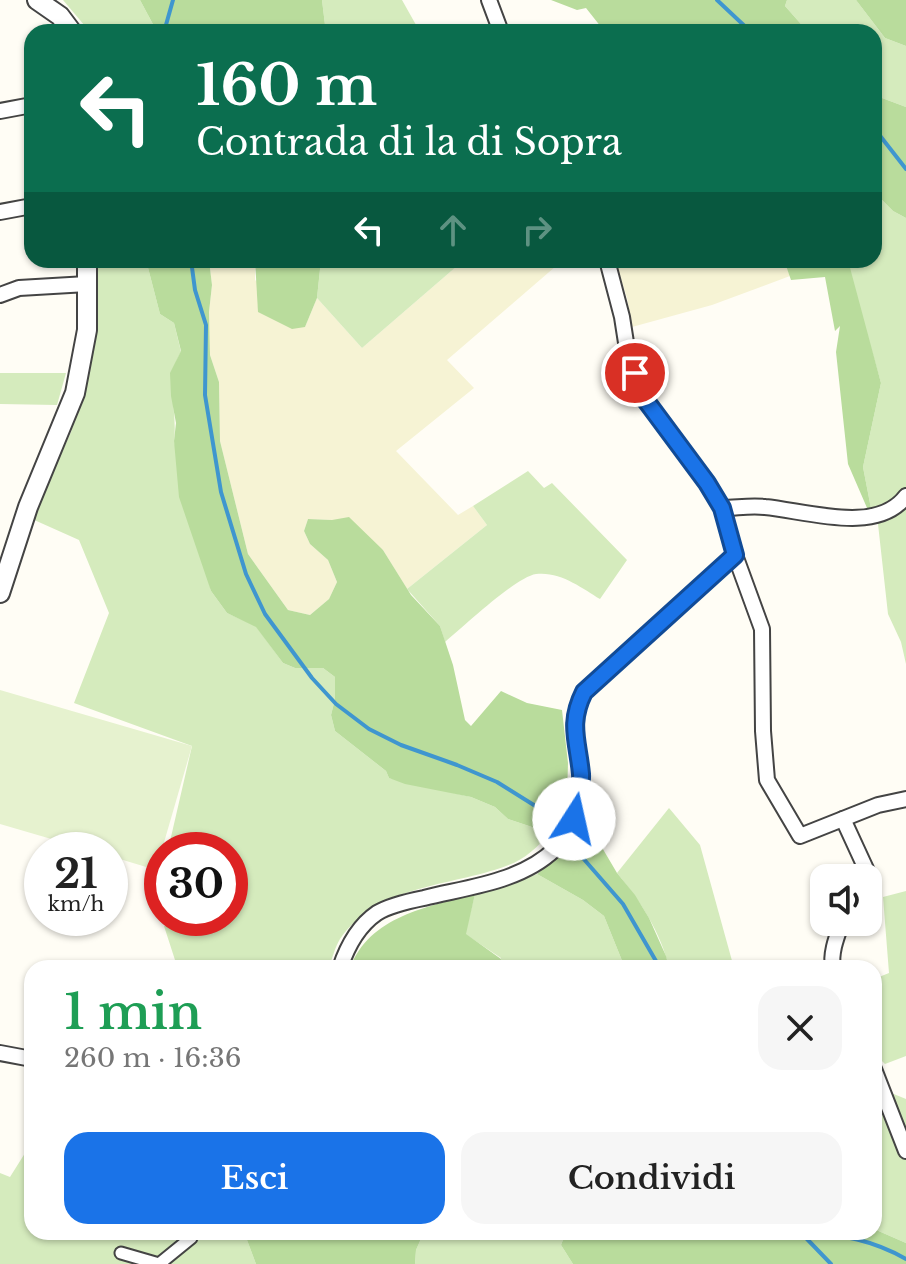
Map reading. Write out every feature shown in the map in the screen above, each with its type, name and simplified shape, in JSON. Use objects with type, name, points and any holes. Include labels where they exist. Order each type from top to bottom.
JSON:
[{"type":"street","points":[[37,0],[66,24]]},
{"type":"street","points":[[489,0],[498,24]]},
{"type":"street","points":[[0,111],[24,106]]},
{"type":"street","points":[[0,212],[24,208]]},
{"type":"street","points":[[0,593],[28,507],[75,393],[87,330],[87,268]]},
{"type":"street","points":[[609,268],[627,349],[644,398],[722,508],[735,555],[762,629],[767,780],[800,836],[878,805],[906,799]]},
{"type":"street","points":[[0,295],[19,288],[87,284]]},
{"type":"street","points":[[722,508],[762,506],[843,517],[876,517],[897,508],[906,496]]},
{"type":"street","points":[[343,960],[349,943],[376,914],[405,902],[520,874],[556,848],[574,819],[581,778],[573,728],[576,708],[584,692],[735,555]]},
{"type":"street","points":[[843,819],[864,864]]},
{"type":"street","points":[[832,960],[836,936]]},
{"type":"street","points":[[0,1053],[24,1058]]},
{"type":"street","points":[[882,1090],[906,1151]]},
{"type":"street","points":[[121,1253],[159,1264],[189,1240]]},
{"type":"shaded area","points":[[210,268],[255,268],[255,280],[305,327],[317,298],[362,348],[455,268],[554,268],[447,360],[474,388],[396,451],[458,515],[473,506],[487,525],[407,589],[383,550],[332,520],[308,519],[304,531],[310,544],[328,560],[337,582],[329,599],[310,615],[288,610],[248,554],[220,441],[219,382],[210,355]]},
{"type":"shaded area","points":[[618,268],[787,268],[790,276],[712,305],[632,327]]},
{"type":"green space","points":[[63,0],[140,0],[153,24],[83,24]]},
{"type":"green space","points":[[140,0],[322,0],[325,24],[153,24]]},
{"type":"green space","points":[[322,0],[402,0],[416,24],[325,24]]},
{"type":"green space","points":[[551,0],[787,0],[785,6],[801,24],[599,24],[586,8],[577,10]]},
{"type":"green space","points":[[787,0],[856,0],[874,24],[801,24],[785,6]]},
{"type":"green space","points":[[856,0],[906,0],[906,46],[885,38],[882,24],[874,24]]},
{"type":"green space","points":[[882,34],[906,46],[906,107],[882,98]]},
{"type":"green space","points":[[882,98],[906,107],[906,218],[882,200]]},
{"type":"green space","points":[[882,200],[906,218],[906,664],[901,642],[888,614],[878,524],[874,524],[863,467],[881,383],[848,268],[882,268]]},
{"type":"green space","points":[[96,268],[148,268],[160,314],[174,323],[181,352],[172,384],[174,441],[211,591],[227,613],[256,626],[283,663],[295,668],[323,668],[335,677],[331,715],[335,731],[386,771],[389,778],[471,797],[495,807],[508,819],[550,833],[513,863],[416,890],[374,907],[340,939],[332,960],[175,960],[167,936],[248,936],[248,832],[172,832],[192,746],[74,703],[109,613],[79,540],[32,519],[71,432],[94,346]]},
{"type":"green space","points":[[148,268],[210,268],[210,355],[219,382],[220,441],[248,554],[288,610],[310,615],[329,599],[337,582],[328,560],[310,544],[304,531],[308,519],[349,517],[383,550],[411,595],[440,626],[453,665],[465,720],[471,726],[501,691],[527,703],[562,710],[568,763],[567,797],[550,833],[508,819],[495,807],[471,797],[389,778],[386,771],[335,731],[331,715],[335,677],[323,668],[295,668],[283,663],[256,627],[227,613],[211,591],[179,497],[170,373],[181,351],[174,323],[160,314]]},
{"type":"green space","points":[[255,268],[320,268],[317,298],[305,327],[292,329],[258,312]]},
{"type":"green space","points":[[320,268],[455,268],[362,348],[317,298]]},
{"type":"green space","points":[[787,268],[850,268],[881,383],[863,467],[874,524],[848,464],[836,352],[840,326],[835,331],[825,277],[791,280]]},
{"type":"green space","points":[[0,373],[66,373],[57,405],[0,404]]},
{"type":"green space","points":[[528,471],[544,488],[552,483],[627,560],[600,599],[554,575],[527,577],[445,642],[440,626],[407,589],[487,525],[473,506]]},
{"type":"green space","points":[[0,690],[192,746],[167,832],[144,832],[144,866],[128,861],[128,832],[27,832],[0,824]]},
{"type":"green space","points":[[669,808],[700,845],[732,960],[667,960],[649,918],[617,873]]},
{"type":"green space","points":[[584,817],[617,873],[649,918],[667,960],[622,960],[604,916],[583,900],[537,874],[567,849]]},
{"type":"green space","points":[[537,874],[583,900],[604,916],[622,960],[501,960],[465,934],[475,894]]},
{"type":"green space","points":[[906,891],[906,1056],[885,1064],[882,1061],[882,976],[889,973],[883,897]]},
{"type":"green space","points":[[475,894],[466,934],[501,960],[354,960],[371,936],[402,916]]},
{"type":"green space","points":[[882,1089],[906,1099],[906,1243],[882,1232]]},
{"type":"green space","points":[[24,1155],[24,1240],[247,1240],[256,1264],[0,1264],[0,1173],[10,1177]]},
{"type":"green space","points":[[882,1232],[906,1243],[906,1264],[573,1264],[561,1245],[563,1240],[882,1240]]},
{"type":"green space","points":[[247,1240],[420,1240],[415,1264],[256,1264]]},
{"type":"green space","points":[[420,1240],[563,1240],[561,1245],[573,1264],[415,1264]]},
{"type":"waterway","points":[[166,24],[173,0]]},
{"type":"waterway","points":[[717,0],[742,24]]},
{"type":"waterway","points":[[882,138],[906,169]]},
{"type":"waterway","points":[[192,268],[206,325],[205,395],[221,492],[246,574],[265,614],[312,678],[336,704],[369,729],[401,745],[497,782],[537,807],[561,835]]},
{"type":"waterway","points":[[568,841],[623,904],[655,960]]},
{"type":"waterway","points":[[808,1240],[831,1264]]},
{"type":"waterway","points":[[857,1240],[906,1259]]},
{"type":"route","points":[[574,819],[581,778],[573,728],[576,708],[584,692],[735,555],[722,508],[644,398],[635,373]]}]
